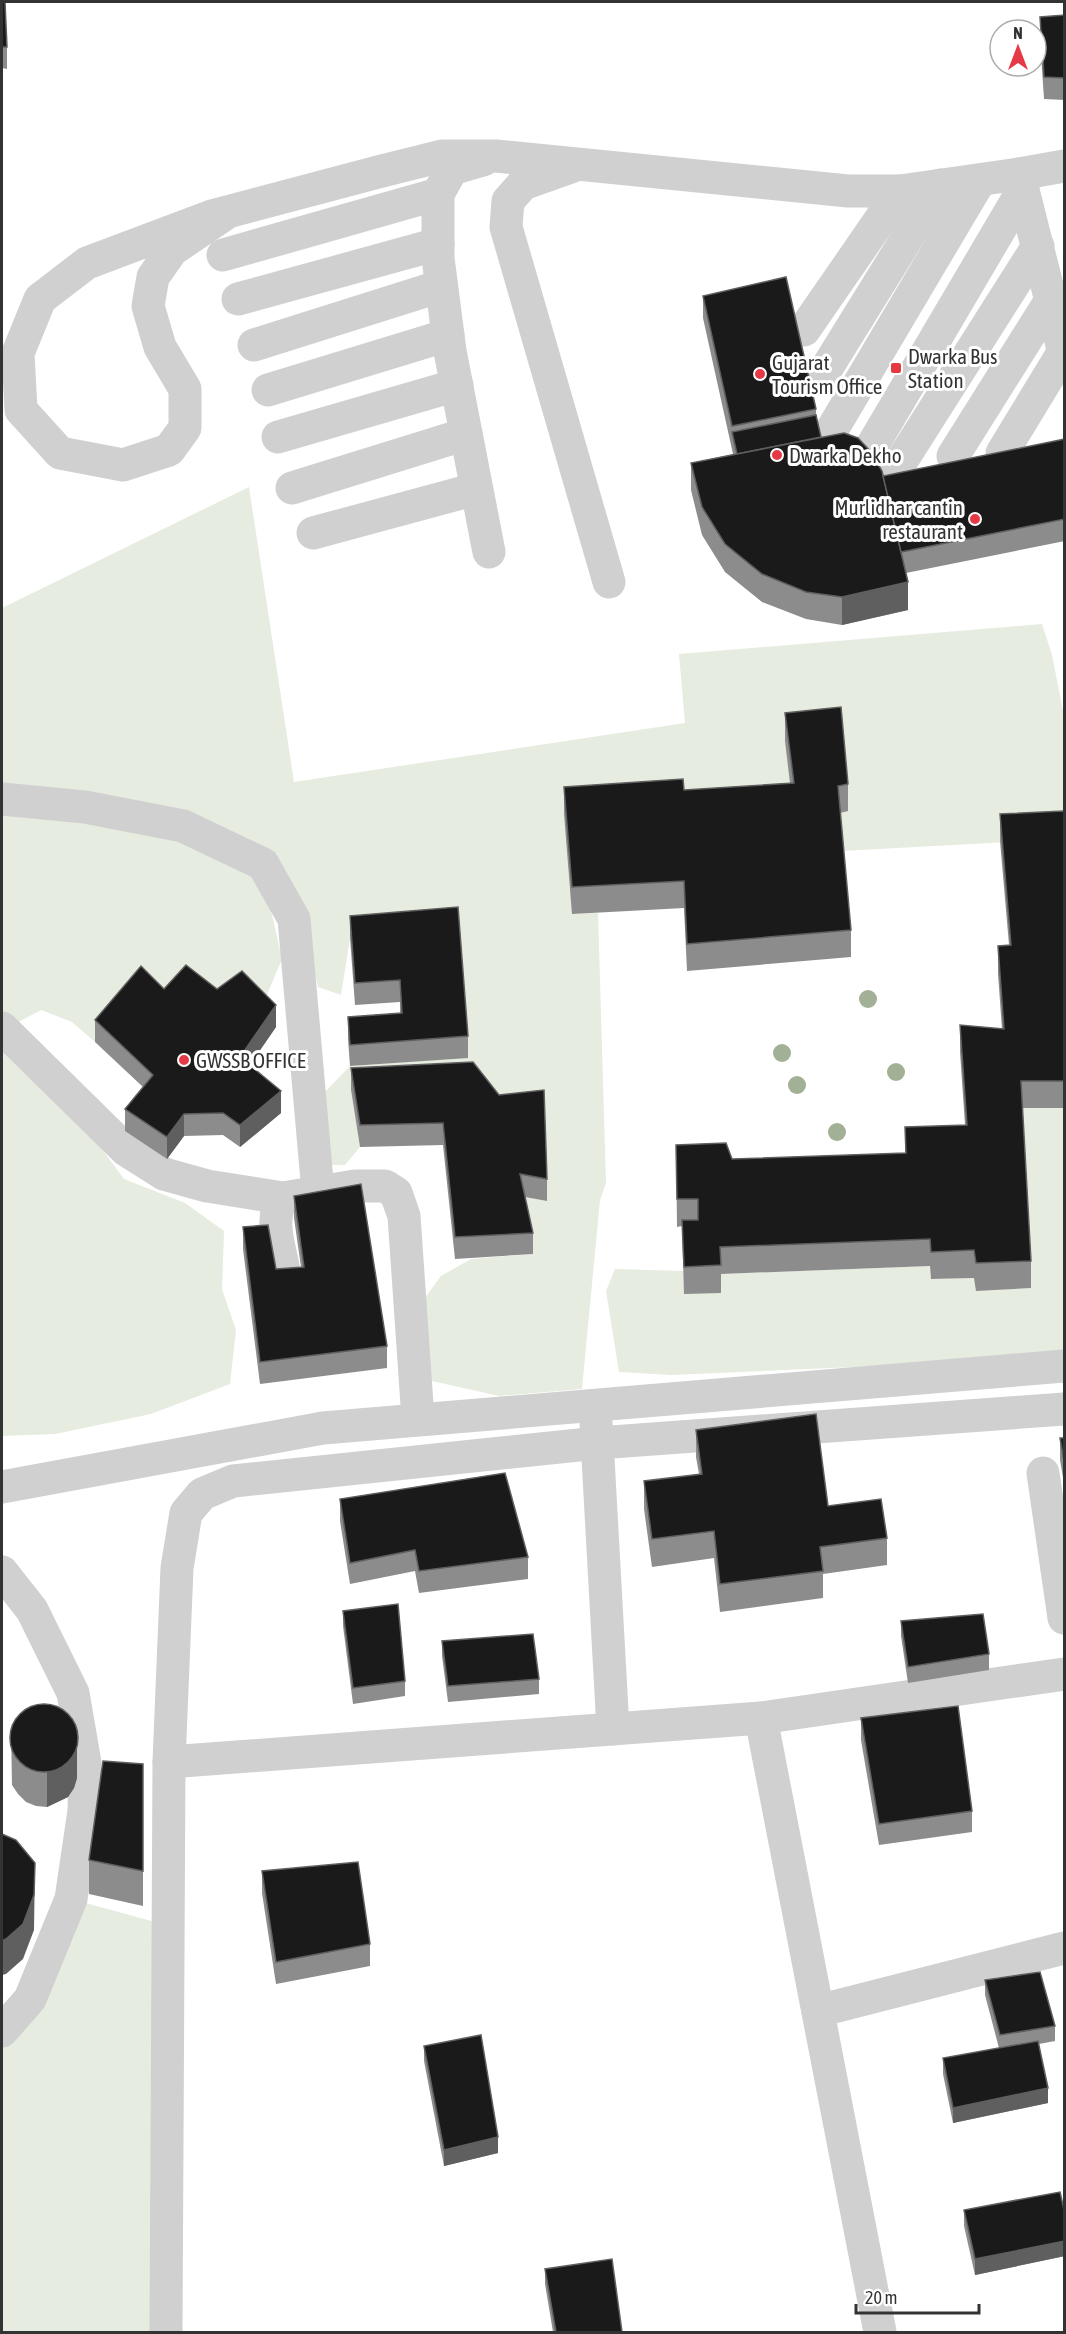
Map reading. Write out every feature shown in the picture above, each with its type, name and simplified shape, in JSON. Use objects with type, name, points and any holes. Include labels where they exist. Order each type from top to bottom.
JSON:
[{"type":"street","points":[[228,212],[172,250],[153,277],[148,306],[160,347],[185,389],[185,428],[169,450],[123,465],[60,453],[21,410],[18,353],[40,299],[87,263],[228,212],[442,156],[496,156],[848,190],[900,190],[980,180],[1021,182],[1065,166]]},
{"type":"street","points":[[489,552],[457,385],[441,286],[438,194],[452,169],[496,156]]},
{"type":"street","points":[[579,164],[523,184],[508,201],[506,227],[609,582]]},
{"type":"street","points":[[833,428],[980,180]]},
{"type":"street","points":[[1002,453],[1064,352],[1021,182]]},
{"type":"street","points":[[868,453],[1021,182]]},
{"type":"street","points":[[823,374],[940,185]]},
{"type":"street","points":[[804,330],[900,190]]},
{"type":"street","points":[[223,255],[438,194]]},
{"type":"street","points":[[238,299],[438,244]]},
{"type":"street","points":[[894,473],[1038,246]]},
{"type":"street","points":[[254,345],[441,286]]},
{"type":"street","points":[[953,456],[1051,300]]},
{"type":"street","points":[[268,390],[448,335]]},
{"type":"street","points":[[278,437],[457,385]]},
{"type":"street","points":[[292,488],[466,434]]},
{"type":"street","points":[[313,533],[476,489]]},
{"type":"street","points":[[2,799],[85,807],[183,826],[263,864],[294,919],[318,1192]]},
{"type":"street","points":[[2,1028],[126,1149],[164,1174],[207,1186],[283,1198],[355,1186],[385,1186],[396,1193],[404,1216],[418,1419]]},
{"type":"street","points":[[283,1198],[276,1208],[276,1223],[284,1266]]},
{"type":"street","points":[[2,1487],[323,1428],[1065,1366]]},
{"type":"street","points":[[595,1404],[613,1729]]},
{"type":"street","points":[[166,2332],[169,1762],[177,1568],[186,1514],[202,1494],[233,1481],[597,1443],[1065,1409]]},
{"type":"street","points":[[1043,1473],[1065,1618]]},
{"type":"street","points":[[2,1572],[32,1610],[73,1694],[85,1763],[84,1811],[71,1899],[30,1999],[2,2031]]},
{"type":"street","points":[[169,1762],[761,1718],[1065,1674]]},
{"type":"street","points":[[761,1718],[880,2332]]},
{"type":"street","points":[[818,2011],[1065,1948]]},
{"type":"shaded area","points":[[249,487],[294,782],[685,723],[679,654],[1042,624],[1052,655],[1064,716],[1064,839],[841,851],[838,813],[848,811],[794,810],[571,914],[598,913],[606,1183],[600,1200],[582,1389],[499,1396],[423,1379],[419,1306],[441,1276],[471,1259],[533,1254],[520,1196],[547,1201],[351,1091],[360,1147],[345,1165],[328,1165],[322,1095],[350,1066],[468,1057],[350,938],[341,995],[318,987],[307,938],[270,906],[282,959],[266,997],[164,1010],[141,988],[95,1042],[72,1022],[41,1010],[11,1026],[124,1179],[185,1203],[224,1231],[222,1289],[236,1330],[230,1384],[151,1414],[55,1434],[2,1436],[2,608]]},
{"type":"shaded area","points":[[1021,1108],[1064,1108],[1064,1351],[923,1364],[672,1375],[619,1372],[606,1291],[615,1269],[720,1274],[930,1266],[931,1279],[974,1278]]},
{"type":"shaded area","points":[[71,1899],[155,1922],[152,2332],[2,2332],[2,2031]]},
{"type":"building","points":[[2,2],[5,2],[7,47],[2,47]]},
{"type":"building","points":[[1065,15],[1065,78],[1048,77],[1048,18],[1040,17]]},
{"type":"building","name":"Gujarat Tourism Office","points":[[786,277],[816,409],[732,426],[703,296]]},
{"type":"building","points":[[816,415],[821,437],[737,454],[732,432]]},
{"type":"building","points":[[844,433],[858,438],[871,452],[882,471],[908,582],[842,597],[806,592],[762,574],[725,544],[702,507],[691,463]]},
{"type":"building","name":"Murlidhar cantin restaurant","points":[[1065,439],[1065,519],[901,552],[883,476]]},
{"type":"building","points":[[841,707],[848,784],[838,786],[851,930],[687,944],[684,881],[572,887],[564,787],[683,779],[684,790],[794,783],[785,713]]},
{"type":"building","points":[[1064,811],[1065,1081],[1021,1081],[1031,1261],[976,1263],[974,1250],[931,1252],[930,1239],[720,1247],[721,1265],[684,1267],[682,1220],[698,1220],[698,1199],[677,1199],[676,1145],[726,1143],[732,1159],[906,1153],[905,1127],[967,1125],[960,1025],[1004,1029],[998,946],[1011,945],[1000,814]]},
{"type":"building","name":"GWSSB OFFICE","points":[[458,907],[468,1036],[350,1045],[348,1017],[402,1013],[400,980],[355,983],[350,916]]},
{"type":"building","name":"GWSSB OFFICE","points":[[186,965],[217,989],[242,971],[276,1005],[240,1057],[281,1091],[240,1125],[223,1113],[184,1114],[167,1137],[125,1109],[153,1075],[95,1020],[141,966],[164,989]]},
{"type":"building","name":"GWSSB OFFICE","points":[[473,1062],[499,1095],[544,1090],[547,1179],[520,1174],[533,1233],[455,1237],[443,1123],[360,1125],[351,1068]]},
{"type":"building","points":[[361,1184],[387,1346],[260,1362],[243,1227],[268,1225],[276,1269],[304,1267],[294,1196]]},
{"type":"building","points":[[816,1414],[828,1506],[881,1499],[887,1538],[820,1547],[823,1571],[720,1584],[714,1531],[652,1539],[644,1481],[702,1474],[696,1430]]},
{"type":"building","points":[[1060,1438],[1065,1438],[1065,1467]]},
{"type":"building","points":[[505,1473],[528,1557],[419,1571],[415,1550],[350,1563],[340,1499]]},
{"type":"building","points":[[398,1604],[405,1681],[353,1688],[343,1611]]},
{"type":"building","points":[[983,1614],[989,1654],[908,1667],[901,1621]]},
{"type":"building","points":[[533,1634],[539,1679],[448,1686],[442,1641]]},
{"type":"building","points":[[44,1704],[57,1707],[68,1714],[75,1725],[78,1738],[75,1751],[68,1762],[57,1769],[44,1772],[31,1769],[20,1762],[13,1751],[10,1738],[13,1725],[20,1714],[31,1707]]},
{"type":"building","points":[[958,1706],[972,1811],[879,1824],[861,1718]]},
{"type":"building","points":[[103,1761],[143,1764],[143,1871],[89,1860]]},
{"type":"building","points":[[2,1834],[16,1840],[35,1863],[34,1895],[23,1924],[2,1941]]},
{"type":"building","points":[[358,1862],[370,1944],[276,1962],[262,1871]]},
{"type":"building","points":[[1040,1972],[1055,2026],[1000,2035],[985,1980]]},
{"type":"building","points":[[481,2035],[498,2137],[444,2150],[424,2046]]},
{"type":"building","points":[[1038,2041],[1048,2088],[953,2108],[943,2058]]},
{"type":"building","points":[[1060,2192],[1065,2214],[1065,2241],[975,2259],[964,2210]]},
{"type":"building","points":[[612,2259],[622,2332],[556,2332],[545,2269]]},
{"type":"place","name":"Dwarka Bus Station","points":[[896,368]]},
{"type":"place","name":"Gujarat Tourism Office","points":[[760,374]]},
{"type":"place","name":"Dwarka Dekho","points":[[777,455]]},
{"type":"place","name":"Murlidhar cantin restaurant","points":[[975,519]]},
{"type":"place","name":"GWSSB OFFICE","points":[[184,1060]]}]
